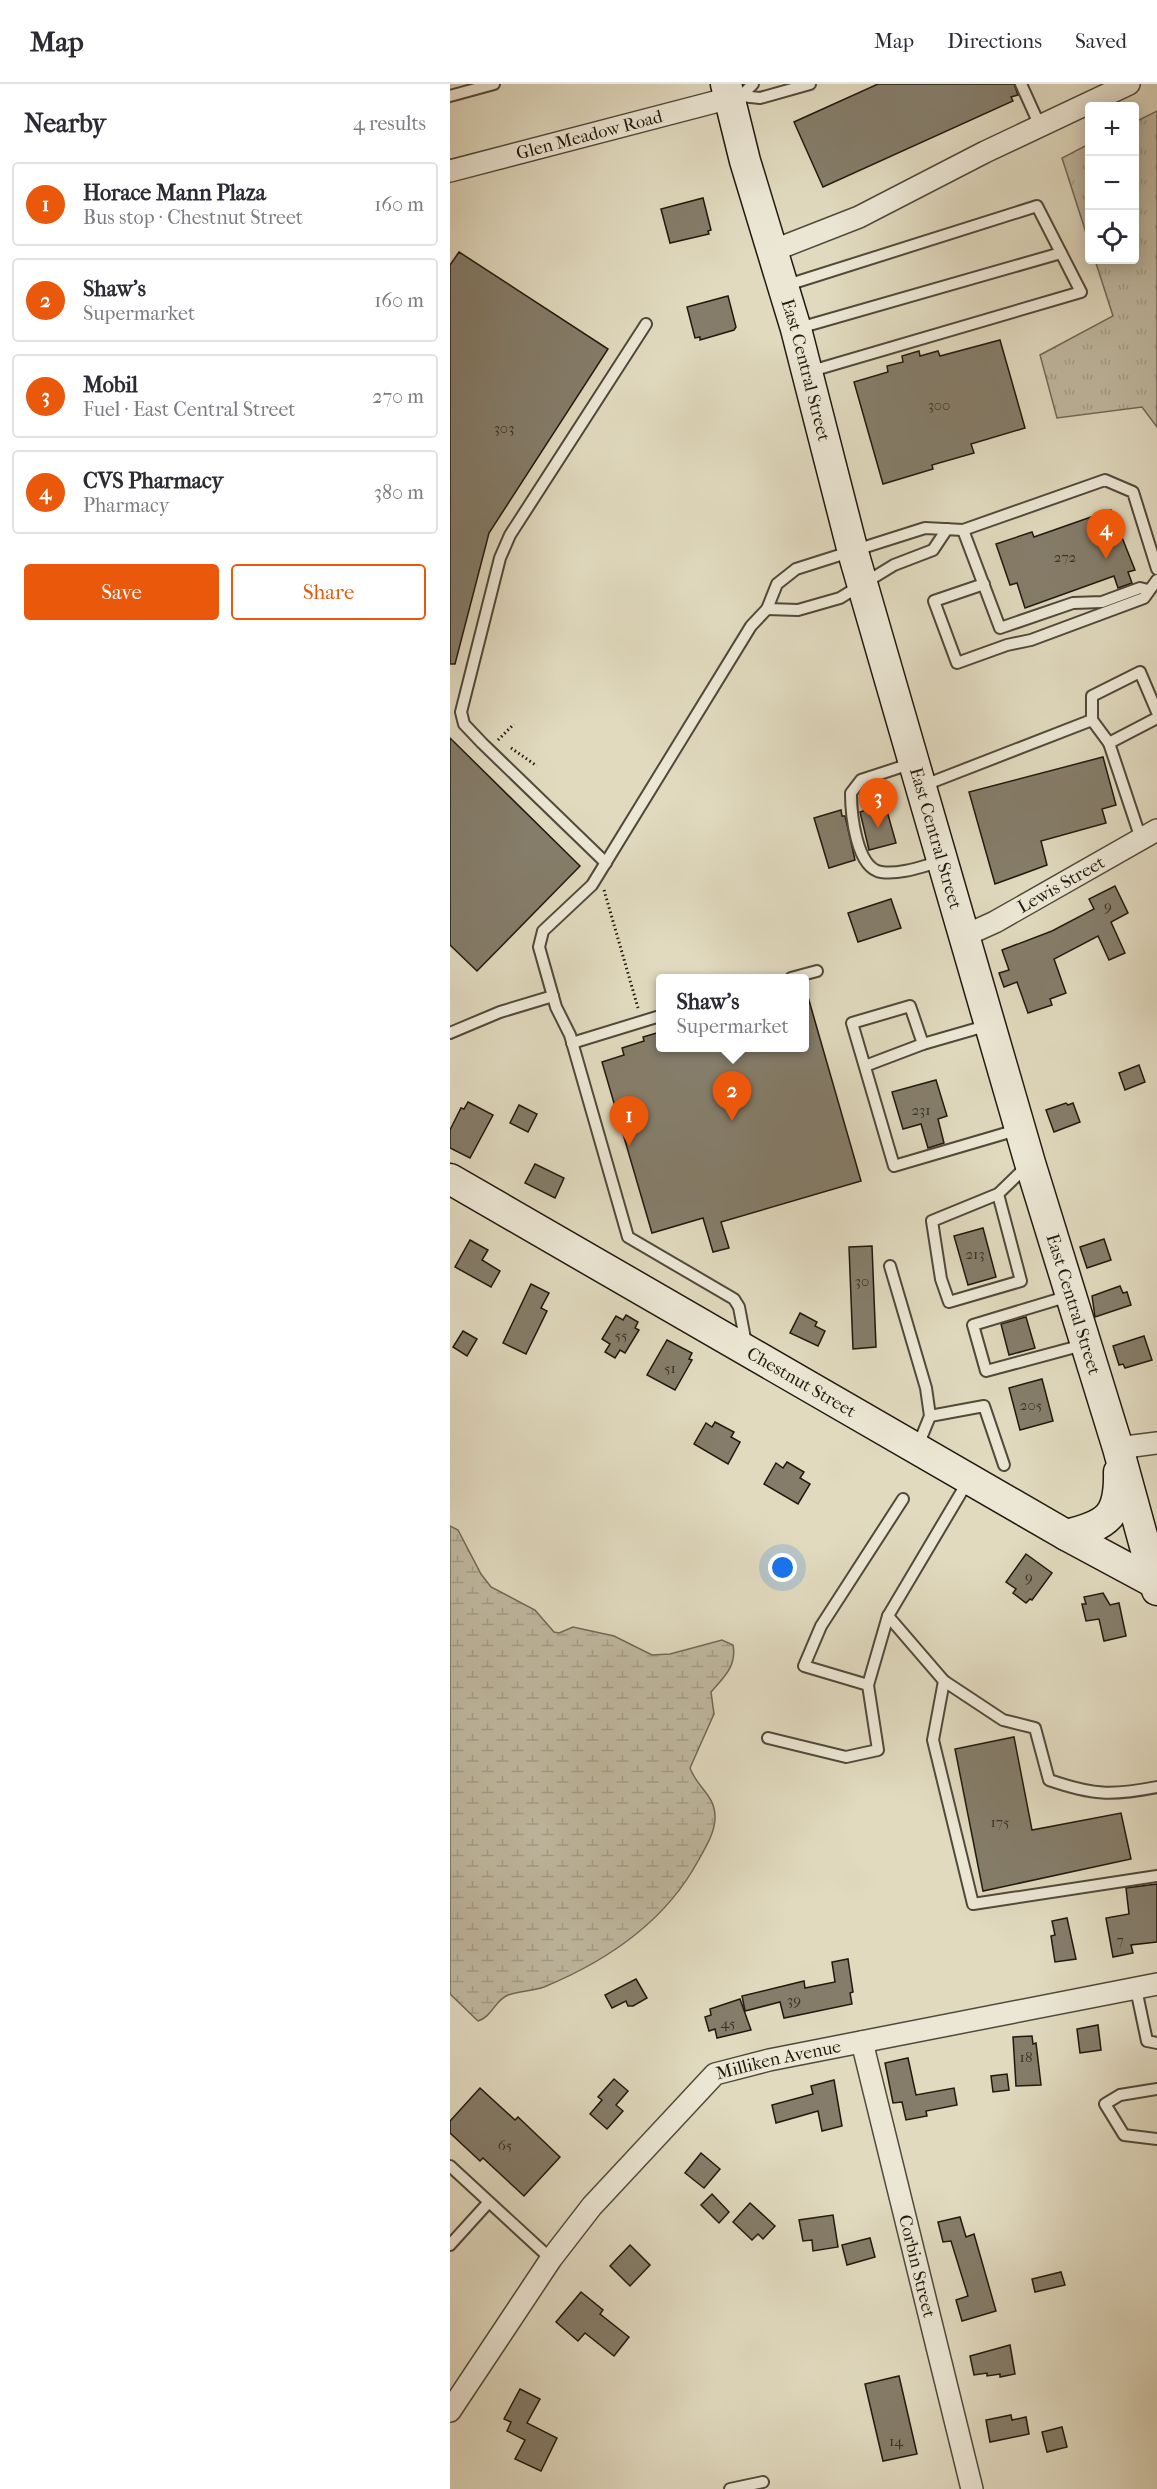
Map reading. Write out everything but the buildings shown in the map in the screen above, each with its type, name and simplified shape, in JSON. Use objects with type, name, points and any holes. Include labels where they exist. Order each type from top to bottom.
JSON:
[{"type":"main road","name":"East Central Street","points":[[737,90],[772,251],[807,372],[863,585],[989,1025],[1118,1448],[1156,1585]]},
{"type":"main road","name":"Chestnut Street","points":[[450,1179],[1156,1585]]},
{"type":"main road","points":[[1066,1535],[1100,1524],[1111,1515],[1120,1496],[1118,1448]]},
{"type":"street","points":[[772,251],[859,217],[1129,84]]},
{"type":"street","name":"Glen Meadow Road","points":[[450,171],[737,90]]},
{"type":"street","name":"Lewis Street","points":[[964,936],[995,922],[1149,834]]},
{"type":"street","points":[[1118,1448],[1157,1443]]},
{"type":"street","name":"Milliken Avenue","points":[[450,2409],[551,2259],[592,2206],[696,2092],[716,2074],[770,2060],[1157,1984]]},
{"type":"street","name":"Corbin Street","points":[[862,2042],[972,2489]]},
{"type":"lane","points":[[450,96],[494,84]]},
{"type":"lane","points":[[737,90],[760,98],[810,84]]},
{"type":"lane","points":[[1021,84],[1040,126]]},
{"type":"lane","points":[[783,286],[1037,206],[1081,292],[807,372]]},
{"type":"lane","points":[[795,329],[1061,253]]},
{"type":"lane","points":[[606,863],[464,724],[461,712],[500,558],[512,531],[646,324]]},
{"type":"lane","points":[[747,1350],[740,1307],[734,1299],[628,1237],[572,1043],[539,947],[543,931],[596,879],[752,626],[767,609],[777,584],[796,569],[925,528],[963,530],[1105,480],[1133,492],[1157,568]]},
{"type":"lane","points":[[767,609],[798,610],[840,598],[894,565],[933,550],[947,529]]},
{"type":"lane","points":[[963,530],[1007,645]]},
{"type":"lane","points":[[984,584],[934,601],[957,663],[1007,645],[1031,640],[1144,598],[1157,580]]},
{"type":"lane","points":[[1000,628],[1073,603],[1102,602],[1140,588],[1148,590]]},
{"type":"lane","points":[[1149,834],[1108,743],[1092,720],[1092,696],[1140,672],[1157,712]]},
{"type":"lane","points":[[1108,743],[1157,718]]},
{"type":"lane","points":[[942,861],[898,872],[879,872],[865,862],[851,817],[850,793],[861,780],[917,775],[1092,720]]},
{"type":"lane","points":[[806,974],[817,971]]},
{"type":"lane","points":[[450,1033],[500,1012],[554,996]]},
{"type":"lane","points":[[923,1044],[910,1006],[852,1023],[894,1166],[1020,1129]]},
{"type":"lane","points":[[572,1043],[656,1017]]},
{"type":"lane","points":[[865,1066],[923,1044],[989,1025]]},
{"type":"lane","points":[[998,1194],[1021,1281],[950,1302],[941,1279],[932,1221],[998,1194],[1030,1163]]},
{"type":"lane","points":[[890,1266],[926,1388],[930,1416],[917,1449]]},
{"type":"lane","points":[[1071,1296],[973,1325],[986,1371],[1086,1344]]},
{"type":"lane","points":[[930,1416],[984,1406],[1004,1465]]},
{"type":"lane","points":[[768,1738],[846,1757],[878,1750],[868,1685],[888,1616],[970,1479]]},
{"type":"lane","points":[[868,1685],[804,1665],[821,1626],[903,1499]]},
{"type":"lane","points":[[888,1616],[944,1681],[1003,1720],[1035,1728],[1050,1780],[1087,1793],[1130,1793],[1157,1787]]},
{"type":"lane","points":[[944,1681],[933,1740],[973,1904],[1157,1876]]},
{"type":"lane","points":[[1136,1989],[1147,2041],[1157,2043]]},
{"type":"lane","points":[[1157,2089],[1120,2095],[1105,2104],[1124,2135],[1157,2139]]},
{"type":"lane","points":[[450,2166],[551,2259]]},
{"type":"lane","points":[[452,2237],[488,2203]]},
{"type":"lane","points":[[730,2489],[763,2481]]},
{"type":"path","points":[[489,749],[514,724]]},
{"type":"path","points":[[498,740],[537,766]]},
{"type":"path","points":[[596,879],[605,891],[639,1011],[639,1022]]},
{"type":"green space","points":[[1157,111],[1157,427],[1142,407],[1057,418],[1040,355],[1113,316],[1096,264],[1139,264],[1139,120]]},
{"type":"green space","points":[[1085,146],[1085,230],[1062,158]]},
{"type":"green space","points":[[450,1526],[458,1530],[481,1574],[491,1587],[535,1610],[554,1632],[559,1633],[573,1627],[614,1636],[652,1655],[670,1654],[722,1640],[733,1645],[734,1652],[728,1671],[711,1692],[714,1714],[690,1768],[712,1804],[715,1819],[709,1841],[684,1883],[651,1921],[612,1952],[544,1987],[504,1997],[487,2016],[478,2021],[450,1994]]},
{"type":"place","name":"CVS Pharmacy","points":[[1106,559]]},
{"type":"place","name":"Mobil","points":[[878,828]]},
{"type":"place","name":"Shaw's","points":[[732,1121]]},
{"type":"place","name":"Horace Mann Plaza","points":[[629,1146]]}]
